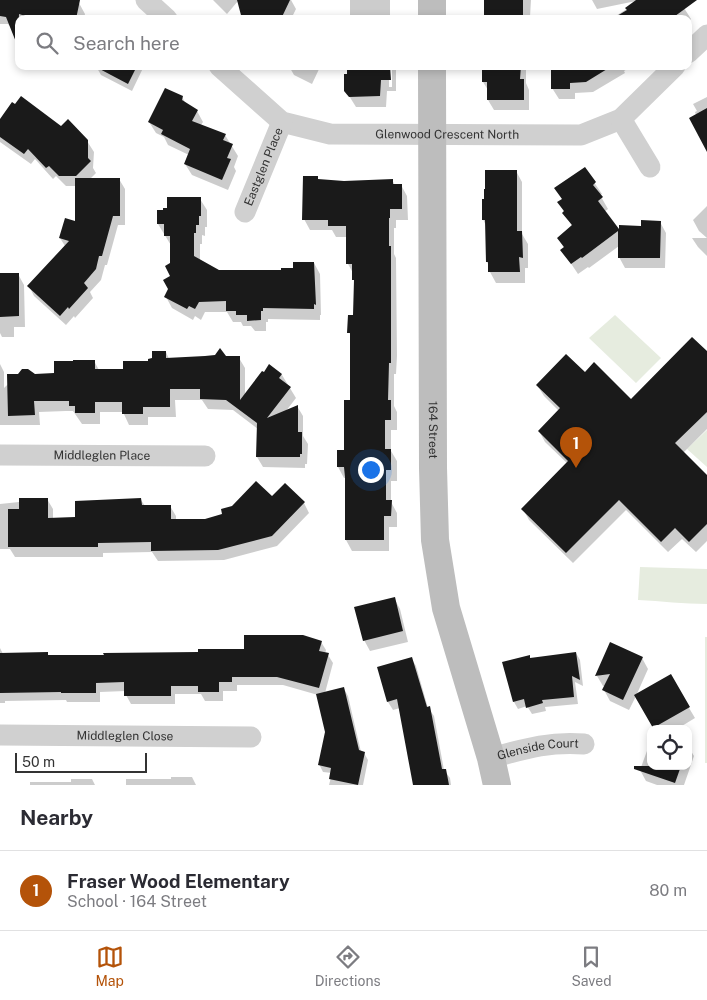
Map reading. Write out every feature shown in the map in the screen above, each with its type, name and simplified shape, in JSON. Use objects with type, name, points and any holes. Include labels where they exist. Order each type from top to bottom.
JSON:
[{"type":"street","points":[[146,0],[163,15]]},
{"type":"street","points":[[432,0],[432,15]]},
{"type":"street","points":[[692,49],[707,35]]},
{"type":"street","name":"Glenwood Crescent North","points":[[224,70],[282,122],[330,134],[432,135],[581,135],[621,119],[671,70]]},
{"type":"street","name":"164 Street","points":[[432,70],[433,468],[436,540],[446,608],[491,758],[496,785]]},
{"type":"street","points":[[621,119],[650,167]]},
{"type":"street","name":"Eastglen Place","points":[[245,212],[282,122]]},
{"type":"street","name":"Middleglen Place","points":[[0,455],[205,456]]},
{"type":"street","name":"Middleglen Close","points":[[0,735],[251,736]]},
{"type":"street","name":"Glenside Court","points":[[491,758],[546,744],[565,742],[584,744]]},
{"type":"shaded area","points":[[615,315],[661,358],[636,383],[589,338]]},
{"type":"shaded area","points":[[707,430],[707,467],[687,449]]},
{"type":"shaded area","points":[[640,567],[707,569],[707,604],[638,600]]},
{"type":"shaded area","points":[[705,637],[707,637],[707,763],[705,763]]},
{"type":"building","points":[[0,0],[80,0],[77,15],[15,15],[15,40],[6,17],[0,16]]},
{"type":"building","points":[[237,0],[290,0],[283,15],[241,15]]},
{"type":"building","points":[[484,0],[523,0],[523,15],[484,15]]},
{"type":"building","points":[[636,0],[697,0],[676,15],[619,15],[627,10],[625,8]]},
{"type":"building","points":[[102,70],[135,70],[128,84]]},
{"type":"building","points":[[347,70],[390,70],[391,80],[381,80],[380,96],[349,97],[344,91],[344,74],[347,74]]},
{"type":"building","points":[[482,70],[521,70],[520,79],[524,79],[524,100],[487,100],[487,82],[482,82]]},
{"type":"building","points":[[551,70],[606,70],[586,82],[570,83],[570,89],[551,89]]},
{"type":"building","points":[[165,88],[183,96],[182,100],[198,110],[192,121],[226,134],[223,140],[233,144],[227,158],[231,159],[222,180],[184,164],[190,149],[161,134],[163,130],[148,122]]},
{"type":"building","points":[[21,96],[61,126],[68,119],[88,140],[88,158],[91,161],[76,176],[59,176],[49,166],[46,168],[28,149],[24,154],[0,137],[0,119],[12,102],[15,104]]},
{"type":"building","points":[[707,108],[707,152],[689,118]]},
{"type":"building","points":[[585,167],[596,182],[593,185],[603,197],[598,201],[619,229],[619,225],[641,226],[641,220],[661,221],[660,258],[618,258],[618,231],[571,264],[560,250],[564,247],[557,238],[572,225],[562,213],[564,211],[557,202],[562,199],[554,188]]},
{"type":"building","points":[[485,170],[517,170],[517,231],[522,231],[523,258],[519,257],[520,272],[488,272],[485,220],[482,220]]},
{"type":"building","points":[[303,176],[318,176],[318,179],[344,181],[393,179],[393,184],[402,184],[402,209],[390,209],[389,218],[389,246],[391,246],[391,363],[389,363],[388,400],[391,400],[391,420],[385,420],[385,449],[391,449],[391,470],[386,470],[386,500],[392,500],[391,516],[384,516],[384,540],[345,540],[345,477],[344,467],[337,467],[337,450],[344,450],[344,400],[350,400],[350,333],[347,333],[348,315],[353,315],[354,280],[352,280],[352,264],[346,264],[346,226],[328,226],[328,220],[302,220]]},
{"type":"building","points":[[75,178],[120,178],[120,216],[113,216],[102,256],[99,256],[96,269],[84,283],[88,288],[60,316],[27,286],[69,241],[59,238],[65,218],[75,221]]},
{"type":"building","points":[[167,197],[201,197],[201,216],[199,216],[199,225],[196,225],[196,233],[194,233],[194,256],[219,270],[281,270],[281,268],[293,268],[293,262],[314,262],[316,305],[314,304],[314,309],[263,308],[261,320],[247,321],[247,315],[236,315],[236,311],[226,311],[226,301],[199,302],[195,309],[189,306],[187,309],[164,297],[168,289],[163,280],[170,276],[165,266],[170,263],[170,236],[164,236],[164,224],[157,224],[157,210],[167,208]]},
{"type":"building","points":[[0,273],[19,273],[19,316],[0,317]]},
{"type":"building","points":[[692,337],[707,351],[707,412],[675,443],[707,475],[707,524],[689,542],[675,528],[661,542],[619,500],[566,553],[521,509],[568,461],[538,431],[560,408],[536,385],[566,354],[585,372],[594,362],[631,399]]},
{"type":"building","points":[[220,348],[226,356],[240,356],[240,400],[269,364],[282,374],[279,378],[291,387],[267,418],[298,405],[298,432],[302,432],[302,454],[300,454],[300,457],[256,457],[257,423],[226,400],[200,399],[200,389],[170,389],[170,407],[143,407],[143,414],[122,414],[122,402],[95,402],[95,413],[75,413],[75,406],[69,406],[69,401],[34,401],[35,415],[8,416],[7,374],[18,374],[22,369],[28,369],[35,374],[54,373],[54,361],[95,360],[95,369],[123,369],[123,361],[148,361],[148,359],[152,358],[152,351],[166,351],[166,358],[215,355]]},
{"type":"building","points":[[256,481],[272,496],[285,483],[305,502],[272,536],[218,550],[151,551],[151,542],[98,543],[98,547],[8,547],[8,509],[19,509],[19,498],[48,498],[48,518],[75,517],[75,501],[141,498],[142,505],[171,505],[171,519],[205,519],[222,514],[221,509],[232,506]]},
{"type":"building","points":[[395,597],[403,631],[363,641],[354,607]]},
{"type":"building","points":[[244,635],[303,635],[322,641],[319,651],[329,653],[319,688],[277,677],[232,677],[232,682],[219,682],[219,692],[198,692],[198,686],[171,686],[171,696],[124,696],[124,682],[96,683],[96,693],[0,693],[0,653],[48,652],[48,655],[104,655],[103,653],[198,652],[198,649],[244,649]]},
{"type":"building","points":[[610,642],[643,657],[623,700],[602,690],[610,674],[595,676]]},
{"type":"building","points":[[576,652],[580,680],[572,676],[574,697],[542,700],[543,703],[526,708],[524,699],[513,702],[502,662],[530,655],[530,658]]},
{"type":"building","points":[[412,657],[427,707],[430,706],[442,769],[446,769],[449,785],[413,785],[397,699],[387,702],[377,667]]},
{"type":"building","points":[[671,674],[690,707],[658,725],[651,725],[634,695]]},
{"type":"building","points":[[344,687],[359,750],[365,752],[358,785],[329,779],[331,768],[318,765],[325,732],[316,694]]},
{"type":"building","points":[[634,766],[647,766],[647,770],[680,770],[675,783],[634,769]]},
{"type":"place","name":"Fraser Wood Elementary","points":[[576,468]]}]
